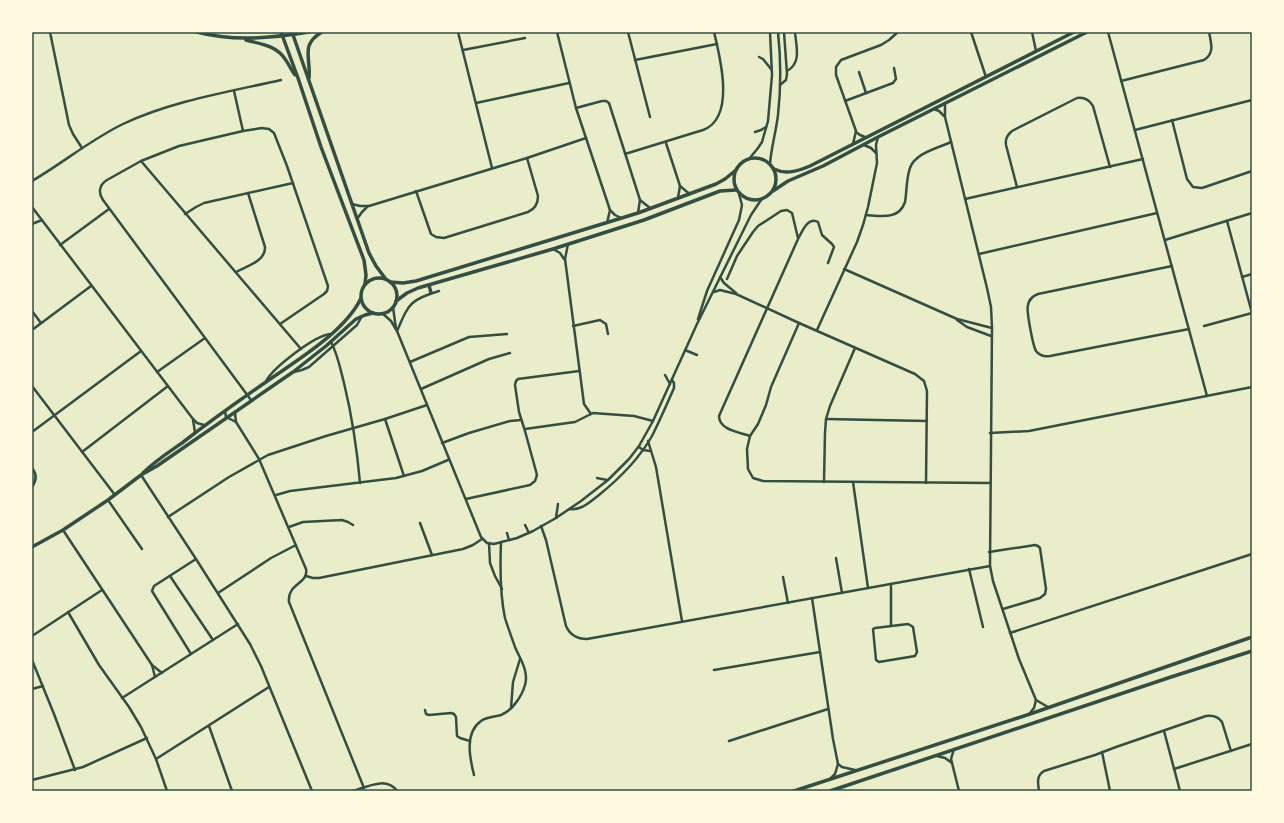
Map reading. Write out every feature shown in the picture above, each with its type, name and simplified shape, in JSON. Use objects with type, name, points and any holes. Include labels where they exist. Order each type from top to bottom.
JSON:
[{"type":"street","points":[[50,32],[69,125],[82,148]]},
{"type":"street","points":[[197,32],[218,37],[241,38],[309,32]]},
{"type":"street","points":[[309,79],[310,68],[307,52],[308,46],[314,38],[322,32]]},
{"type":"street","points":[[458,32],[492,168]]},
{"type":"street","points":[[557,32],[576,108],[610,210],[620,218]]},
{"type":"street","points":[[628,32],[650,117]]},
{"type":"street","points":[[625,154],[706,130],[718,118],[722,103],[723,75],[714,32]]},
{"type":"street","points":[[749,159],[762,142],[766,126],[772,70],[770,32]]},
{"type":"street","points":[[770,164],[778,117],[780,85],[781,58],[778,32]]},
{"type":"street","points":[[780,85],[786,80],[787,71],[784,32]]},
{"type":"street","points":[[787,71],[794,67],[797,59],[795,32]]},
{"type":"street","points":[[866,137],[860,135],[856,131],[845,101],[836,72],[836,67],[843,58],[881,45],[898,32]]},
{"type":"street","points":[[971,32],[986,76]]},
{"type":"street","points":[[1032,32],[1036,51]]},
{"type":"street","points":[[390,282],[412,282],[651,209],[721,182],[736,170],[743,162],[749,159],[762,159],[780,172],[804,168],[817,163],[1074,32]]},
{"type":"street","points":[[736,170],[734,180],[736,190],[745,198],[751,200],[761,200],[788,181],[816,169],[1087,32]]},
{"type":"street","points":[[1108,32],[1207,396]]},
{"type":"street","points":[[1121,81],[1204,60],[1212,51],[1209,32]]},
{"type":"street","points":[[141,475],[157,466],[293,372],[331,342],[356,319],[373,313],[388,311],[393,307],[396,301],[396,290],[376,266],[369,253],[292,33]]},
{"type":"street","points":[[281,34],[298,78],[318,141],[364,260],[366,274],[365,284],[361,291],[361,298],[364,306],[373,313]]},
{"type":"street","points":[[241,38],[276,49],[284,57],[298,78]]},
{"type":"street","points":[[463,50],[525,38]]},
{"type":"street","points":[[635,60],[717,44]]},
{"type":"street","points":[[759,57],[763,58],[772,70]]},
{"type":"street","points":[[845,101],[894,82],[896,79],[894,68]]},
{"type":"street","points":[[859,72],[866,93]]},
{"type":"street","points":[[32,182],[114,128],[145,114],[185,102],[282,80]]},
{"type":"street","points":[[476,102],[570,83]]},
{"type":"street","points":[[234,91],[243,131]]},
{"type":"street","points":[[1017,187],[1006,145],[1007,136],[1012,131],[1077,98],[1087,100],[1093,106],[1110,166]]},
{"type":"street","points":[[1134,130],[1252,100]]},
{"type":"street","points":[[576,108],[602,101],[607,102],[610,105],[640,200],[638,213]]},
{"type":"street","points":[[944,117],[946,103]]},
{"type":"street","points":[[934,109],[940,111],[944,117],[989,294],[992,328],[990,566],[1010,633],[1036,700],[1034,708],[1030,714]]},
{"type":"street","points":[[1172,120],[1187,179],[1193,187],[1202,188],[1252,171]]},
{"type":"street","points":[[755,132],[766,126]]},
{"type":"street","points":[[251,400],[109,209],[100,195],[102,184],[141,161],[179,146],[243,131],[262,128],[272,131],[276,136],[293,183],[328,286],[327,291],[324,294],[280,324]]},
{"type":"street","points":[[853,144],[856,131]]},
{"type":"street","points":[[817,330],[860,234],[866,215],[877,163],[876,145],[878,137]]},
{"type":"street","points":[[352,204],[369,206],[527,158],[586,138]]},
{"type":"street","points":[[866,215],[886,216],[899,212],[904,206],[909,171],[914,161],[920,156],[951,142]]},
{"type":"street","points":[[666,143],[680,186],[677,199]]},
{"type":"street","points":[[863,144],[877,153]]},
{"type":"street","points":[[416,191],[431,234],[438,238],[444,238],[528,212],[534,208],[538,203],[538,196],[527,158]]},
{"type":"street","points":[[965,199],[1143,159]]},
{"type":"street","points":[[141,161],[301,349]]},
{"type":"street","points":[[773,191],[776,180],[774,169]]},
{"type":"street","points":[[186,214],[204,203],[293,183]]},
{"type":"street","points":[[680,186],[691,194]]},
{"type":"street","points":[[396,301],[410,291],[553,249],[644,220],[720,191],[736,190]]},
{"type":"street","points":[[236,272],[262,258],[266,251],[248,193]]},
{"type":"street","points":[[697,324],[706,291],[740,216],[742,205],[740,194]]},
{"type":"street","points":[[640,200],[651,209]]},
{"type":"street","points":[[382,313],[391,321],[397,331],[448,460],[482,539],[489,543],[509,540],[529,533],[569,509],[608,480],[626,463],[639,447],[653,421],[720,277],[751,215],[761,200]]},
{"type":"street","points":[[357,219],[369,206]]},
{"type":"street","points":[[32,207],[193,419],[204,425]]},
{"type":"street","points":[[60,245],[109,209]]},
{"type":"street","points":[[607,223],[610,210]]},
{"type":"street","points":[[727,279],[737,256],[744,247],[750,235],[755,229],[784,210],[792,213],[798,239]]},
{"type":"street","points":[[979,254],[1157,213]]},
{"type":"street","points":[[1164,240],[1252,213]]},
{"type":"street","points":[[32,224],[42,220]]},
{"type":"street","points":[[750,436],[725,427],[720,422],[719,416],[798,239],[808,223],[812,220],[817,221],[823,237],[834,247],[828,263]]},
{"type":"street","points":[[1204,326],[1252,313],[1227,221]]},
{"type":"street","points":[[568,244],[565,259],[579,371],[584,404],[591,414]]},
{"type":"street","points":[[526,247],[528,256]]},
{"type":"street","points":[[553,249],[560,253],[565,259]]},
{"type":"street","points":[[492,257],[491,260],[494,266]]},
{"type":"street","points":[[475,263],[478,264],[478,271]]},
{"type":"street","points":[[726,265],[732,268]]},
{"type":"street","points":[[1172,266],[1034,296],[1029,302],[1027,309],[1034,345],[1038,353],[1044,356],[1050,356],[1189,329]]},
{"type":"street","points":[[844,269],[957,319],[992,328]]},
{"type":"street","points":[[1242,277],[1252,274]]},
{"type":"street","points":[[720,277],[736,294]]},
{"type":"street","points":[[365,284],[372,279],[385,278]]},
{"type":"street","points":[[429,285],[431,293]]},
{"type":"street","points":[[32,330],[91,286]]},
{"type":"street","points":[[713,292],[720,290],[736,294],[922,378],[928,391],[926,483]]},
{"type":"street","points":[[397,331],[408,306],[411,303],[438,291]]},
{"type":"street","points":[[32,547],[63,530],[108,500],[204,425],[302,357],[331,334],[348,318],[356,308],[361,298]]},
{"type":"street","points":[[393,307],[397,331]]},
{"type":"street","points":[[32,311],[41,323]]},
{"type":"street","points":[[293,372],[308,367],[357,325],[362,316]]},
{"type":"street","points":[[957,319],[969,328],[991,336]]},
{"type":"street","points":[[573,326],[600,320],[606,324],[608,334]]},
{"type":"street","points":[[799,323],[771,387],[766,405],[758,424],[750,436],[747,449],[750,475],[756,480],[763,481],[990,484]]},
{"type":"street","points":[[266,382],[276,369],[301,349],[320,337],[331,334]]},
{"type":"street","points":[[410,362],[469,337],[507,334]]},
{"type":"street","points":[[157,372],[205,338]]},
{"type":"street","points":[[331,342],[338,358],[354,428],[360,483]]},
{"type":"street","points":[[824,482],[826,419],[830,406],[855,348]]},
{"type":"street","points":[[685,350],[697,355]]},
{"type":"street","points":[[32,432],[141,351]]},
{"type":"street","points":[[421,389],[489,359],[510,353]]},
{"type":"street","points":[[466,499],[534,483],[537,475],[518,408],[515,385],[517,380],[579,371]]},
{"type":"street","points":[[665,376],[670,384]]},
{"type":"street","points":[[569,509],[575,510],[580,508],[603,492],[624,473],[643,450],[658,423],[674,388],[672,380]]},
{"type":"street","points":[[32,386],[114,495]]},
{"type":"street","points":[[82,452],[168,386]]},
{"type":"street","points":[[990,433],[1029,431],[1252,387]]},
{"type":"street","points":[[168,516],[259,459],[279,451],[427,405]]},
{"type":"street","points":[[225,411],[226,417]]},
{"type":"street","points":[[235,411],[236,422],[259,459],[276,495],[306,569],[306,576],[292,589],[289,595],[289,602],[364,788]]},
{"type":"street","points":[[524,429],[575,422],[591,414],[634,416],[653,421]]},
{"type":"street","points":[[226,417],[236,422]]},
{"type":"street","points":[[193,419],[195,432]]},
{"type":"street","points":[[385,419],[404,476]]},
{"type":"street","points":[[826,419],[927,421]]},
{"type":"street","points":[[442,443],[469,433],[510,421],[522,420]]},
{"type":"street","points":[[648,441],[656,467],[682,620]]},
{"type":"street","points":[[639,447],[643,450],[651,451]]},
{"type":"street","points":[[276,495],[290,491],[360,483],[404,476],[422,471],[448,460]]},
{"type":"street","points":[[32,468],[36,479],[32,487]]},
{"type":"street","points":[[141,475],[196,558],[256,655],[312,791]]},
{"type":"street","points":[[597,478],[608,480]]},
{"type":"street","points":[[853,482],[868,588]]},
{"type":"street","points":[[108,500],[142,549]]},
{"type":"street","points":[[556,518],[558,504]]},
{"type":"street","points":[[289,527],[303,522],[342,520],[353,525]]},
{"type":"street","points":[[420,524],[432,555]]},
{"type":"street","points":[[525,525],[529,533]]},
{"type":"street","points":[[541,526],[546,540],[566,626],[569,632],[581,639],[990,566]]},
{"type":"street","points":[[63,530],[152,665],[162,673]]},
{"type":"street","points":[[507,533],[509,540]]},
{"type":"street","points":[[306,576],[311,578],[319,578],[432,555],[468,547],[482,539]]},
{"type":"street","points":[[474,775],[470,753],[470,741],[474,729],[485,718],[504,714],[511,708],[526,684],[525,669],[506,619],[503,604],[501,542]]},
{"type":"street","points":[[489,543],[490,563],[502,589]]},
{"type":"street","points":[[218,593],[271,558],[296,545]]},
{"type":"street","points":[[989,552],[1035,545],[1040,548],[1046,589],[1045,594],[1040,598],[1003,610]]},
{"type":"street","points":[[1010,633],[1252,554]]},
{"type":"street","points":[[191,654],[152,593],[152,589],[154,586],[196,558]]},
{"type":"street","points":[[836,558],[842,593]]},
{"type":"street","points":[[969,569],[983,627]]},
{"type":"street","points":[[170,576],[213,640]]},
{"type":"street","points":[[783,577],[788,603]]},
{"type":"street","points":[[891,584],[891,626]]},
{"type":"street","points":[[32,636],[102,590]]},
{"type":"street","points":[[812,598],[828,709],[838,764],[836,771],[831,778]]},
{"type":"street","points":[[68,612],[99,665],[147,738],[167,791]]},
{"type":"street","points":[[122,698],[238,624]]},
{"type":"street","points":[[909,624],[912,626],[917,653],[913,657],[878,662],[876,660],[872,630],[875,628],[891,626],[909,624]]},
{"type":"street","points":[[794,791],[1030,714],[1252,637]]},
{"type":"street","points":[[830,791],[1252,651]]},
{"type":"street","points":[[714,670],[820,652]]},
{"type":"street","points":[[511,708],[513,682],[520,659]]},
{"type":"street","points":[[32,660],[75,770]]},
{"type":"street","points":[[152,665],[155,677]]},
{"type":"street","points":[[32,689],[43,686]]},
{"type":"street","points":[[156,759],[269,687]]},
{"type":"street","points":[[1036,700],[1048,707]]},
{"type":"street","points":[[729,741],[828,709]]},
{"type":"street","points":[[425,710],[426,714],[429,715],[454,714],[456,717],[457,736],[470,741]]},
{"type":"street","points":[[1039,791],[1038,779],[1042,772],[1206,716],[1214,716],[1220,719],[1231,751]]},
{"type":"street","points":[[209,726],[232,791]]},
{"type":"street","points":[[1164,731],[1180,791]]},
{"type":"street","points":[[32,780],[90,765],[147,738]]},
{"type":"street","points":[[1174,769],[1252,744]]},
{"type":"street","points":[[954,749],[951,759],[959,791]]},
{"type":"street","points":[[1102,752],[1110,791]]},
{"type":"street","points":[[937,756],[945,758],[952,763]]},
{"type":"street","points":[[838,764],[842,767],[855,770]]},
{"type":"street","points":[[353,791],[383,783],[392,786],[397,791]]}]
